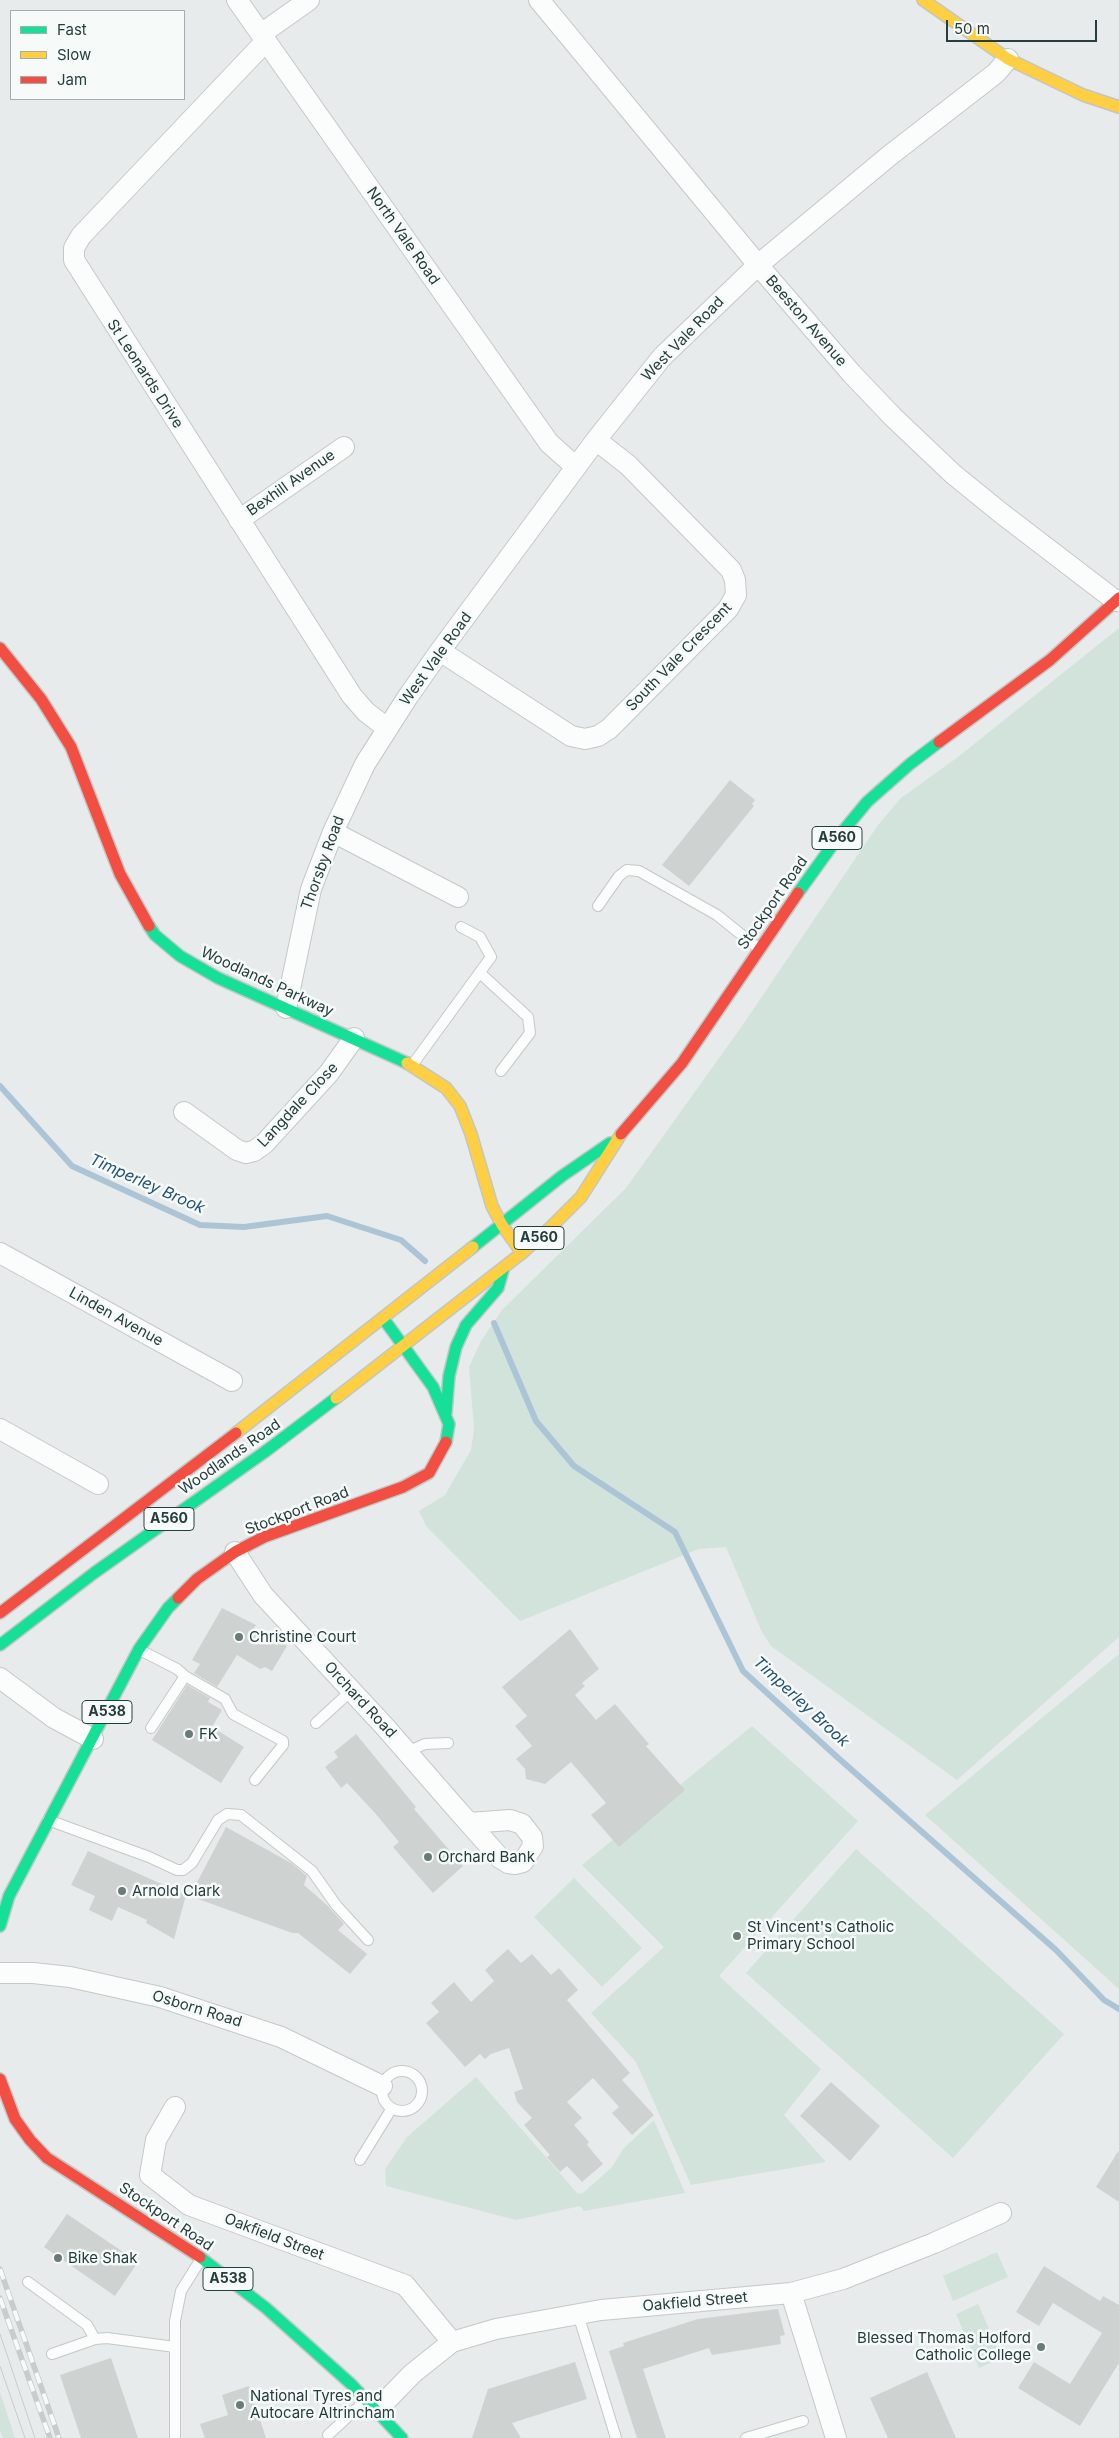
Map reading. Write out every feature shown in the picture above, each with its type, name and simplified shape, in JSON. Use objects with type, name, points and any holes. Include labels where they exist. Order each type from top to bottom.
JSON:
[{"type":"main road","points":[[923,0],[1008,59],[1083,94],[1119,107]]},
{"type":"main road","name":"Stockport Road","points":[[404,1346],[522,1253],[581,1197],[618,1138],[682,1063],[759,949],[839,836],[880,789],[910,764],[1050,660],[1117,599]]},
{"type":"main road","name":"Woodlands Parkway","points":[[0,648],[41,699],[71,747],[120,874],[149,928],[166,946],[198,967],[413,1065],[446,1088],[460,1106],[471,1134],[492,1206],[502,1225],[522,1253]]},
{"type":"main road","name":"Stockport Road","points":[[0,1926],[9,1896],[47,1820],[93,1739],[139,1649],[168,1608],[183,1592],[213,1567],[235,1552],[264,1537],[404,1487],[429,1473],[436,1463],[448,1438],[449,1424],[446,1413],[433,1387],[382,1318],[562,1176],[618,1138]]},
{"type":"main road","points":[[446,1413],[449,1376],[456,1346],[466,1326],[498,1288],[504,1267]]},
{"type":"main road","name":"Woodlands Road","points":[[0,1613],[277,1402],[382,1318]]},
{"type":"main road","name":"Woodlands Road","points":[[0,1645],[156,1528],[266,1451],[404,1346]]},
{"type":"main road","name":"Stockport Road","points":[[0,2079],[15,2119],[30,2140],[47,2158],[202,2258],[291,2329],[372,2405]]},
{"type":"main road","name":"A538","points":[[372,2405],[402,2438]]},
{"type":"street","name":"North Vale Road","points":[[237,0],[549,443],[576,467]]},
{"type":"street","points":[[264,38],[309,0]]},
{"type":"street","name":"Beeston Avenue","points":[[539,0],[758,265],[852,374],[912,436],[1001,513],[1117,599]]},
{"type":"street","name":"St Leonards Drive","points":[[264,38],[81,236],[74,248],[74,260],[78,270],[352,696],[366,712],[387,728]]},
{"type":"street","name":"West Vale Road","points":[[387,728],[440,651],[596,440],[662,357],[758,265],[889,156],[996,73],[1008,59]]},
{"type":"street","name":"South Vale Crescent","points":[[440,651],[571,736],[585,739],[598,736],[609,728],[728,609],[736,595],[735,580],[730,570],[628,465],[596,440]]},
{"type":"street","name":"Bexhill Avenue","points":[[239,520],[344,447]]},
{"type":"street","name":"Thorsby Road","points":[[286,1008],[312,889],[333,832],[365,764],[387,728]]},
{"type":"street","points":[[333,832],[458,897]]},
{"type":"street","name":"Langdale Close","points":[[184,1112],[237,1150],[246,1153],[254,1151],[264,1144],[329,1073],[354,1038]]},
{"type":"street","name":"Linden Avenue","points":[[0,1253],[232,1381]]},
{"type":"street","points":[[0,1429],[98,1484]]},
{"type":"street","name":"Orchard Road","points":[[235,1552],[263,1595],[352,1690],[469,1824]]},
{"type":"street","points":[[0,1678],[54,1718],[93,1739]]},
{"type":"street","name":"Osborn Road","points":[[0,1973],[34,1973],[70,1977],[160,1997],[281,2037],[382,2086]]},
{"type":"street","name":"Oakfield Street","points":[[175,2107],[156,2140],[150,2175],[189,2205],[404,2285],[452,2342]]},
{"type":"street","name":"Oakfield Street","points":[[372,2405],[452,2342],[496,2329],[601,2310],[791,2293],[843,2279],[1001,2214]]},
{"type":"street","points":[[791,2293],[836,2438]]},
{"type":"lane","points":[[598,906],[619,876],[627,870],[639,871],[717,915],[759,949]]},
{"type":"lane","points":[[413,1065],[491,957],[480,937],[461,927]]},
{"type":"lane","points":[[480,973],[528,1017],[530,1033],[501,1071]]},
{"type":"lane","points":[[139,1649],[178,1669],[185,1676],[225,1699],[233,1714],[283,1741],[283,1745],[255,1780]]},
{"type":"lane","points":[[151,1728],[185,1676]]},
{"type":"lane","points":[[316,1723],[352,1690]]},
{"type":"lane","points":[[407,1752],[414,1747],[425,1744],[448,1743]]},
{"type":"lane","points":[[47,1820],[149,1857],[177,1870],[183,1870],[192,1863],[218,1820],[227,1814],[241,1815],[312,1871],[336,1905],[368,1940]]},
{"type":"lane","points":[[396,2071],[407,2071],[419,2080],[421,2096],[418,2103],[405,2111],[392,2108],[382,2097],[382,2086],[386,2078],[396,2071]]},
{"type":"lane","points":[[360,2160],[392,2108]]},
{"type":"lane","points":[[175,2438],[176,2320],[181,2291],[202,2258]]},
{"type":"lane","points":[[28,2282],[88,2325],[95,2339]]},
{"type":"lane","points":[[578,2314],[616,2438]]},
{"type":"lane","points":[[52,2354],[95,2339],[107,2338],[175,2347]]},
{"type":"lane","points":[[328,2435],[372,2405]]},
{"type":"lane","points":[[746,2438],[803,2421]]},
{"type":"shaded area","points":[[1119,628],[1119,1637],[957,1780],[771,1646],[761,1630],[726,1547],[699,1549],[520,1621],[426,1526],[419,1511],[445,1495],[471,1450],[474,1429],[469,1367],[481,1341],[502,1310],[626,1188],[742,1026],[878,825],[901,798],[958,757]]},
{"type":"shaded area","points":[[1119,1654],[1119,1989],[925,1815]]},
{"type":"shaded area","points":[[752,1726],[858,1821],[719,1976],[821,2069],[784,2115],[826,2162],[691,2185],[636,2062],[591,2013],[664,1947],[582,1865]]},
{"type":"shaded area","points":[[856,1849],[1064,2034],[953,2158],[746,1973]]},
{"type":"shaded area","points":[[574,1878],[642,1948],[602,1987],[534,1917]]},
{"type":"shaded area","points":[[476,2077],[578,2194],[583,2193],[612,2167],[623,2149],[654,2120],[685,2193],[584,2211],[580,2206],[516,2220],[386,2186],[385,2169],[407,2137]]},
{"type":"shaded area","points":[[997,2252],[1008,2277],[953,2301],[943,2276]]},
{"type":"shaded area","points":[[978,2304],[1002,2358],[979,2368],[956,2314]]},
{"type":"shaded area","points":[[0,2392],[15,2438],[3,2438],[0,2430]]},
{"type":"building","points":[[730,780],[755,800],[752,804],[754,806],[689,886],[662,865]]},
{"type":"building","name":"Christine Court","points":[[222,1608],[256,1625],[254,1628],[287,1646],[272,1671],[265,1667],[260,1669],[237,1655],[217,1687],[194,1673],[200,1664],[192,1660]]},
{"type":"building","points":[[570,1629],[599,1669],[582,1683],[585,1686],[575,1695],[596,1720],[615,1704],[649,1744],[646,1746],[685,1790],[619,1847],[591,1815],[606,1803],[571,1762],[545,1784],[526,1779],[525,1769],[516,1759],[532,1746],[515,1726],[527,1716],[502,1687]]},
{"type":"building","name":"FK","points":[[187,1685],[210,1698],[208,1702],[222,1710],[212,1727],[244,1747],[221,1783],[152,1740]]},
{"type":"building","points":[[356,1734],[416,1807],[414,1809],[463,1866],[433,1893],[393,1847],[399,1842],[375,1813],[347,1783],[341,1788],[325,1767],[338,1757],[334,1752]]},
{"type":"building","points":[[226,1827],[291,1863],[307,1876],[304,1885],[327,1905],[344,1924],[338,1930],[367,1954],[350,1974],[298,1933],[292,1933],[190,1896]]},
{"type":"building","name":"Arnold Clark","points":[[88,1851],[186,1895],[174,1939],[146,1923],[147,1920],[118,1907],[112,1921],[89,1910],[95,1896],[71,1885]]},
{"type":"building","points":[[508,1949],[521,1963],[532,1954],[551,1975],[559,1968],[578,1990],[567,2000],[630,2073],[622,2080],[654,2115],[632,2135],[612,2113],[619,2107],[593,2078],[567,2102],[582,2118],[574,2125],[589,2142],[587,2145],[603,2164],[582,2182],[567,2166],[560,2172],[547,2157],[550,2155],[524,2125],[532,2118],[517,2102],[514,2092],[523,2089],[509,2048],[491,2054],[485,2059],[480,2054],[465,2067],[426,2023],[439,2012],[431,2003],[454,1982],[471,2002],[494,1981],[485,1970]]},
{"type":"building","points":[[831,2082],[880,2126],[850,2161],[800,2116]]},
{"type":"building","points":[[1119,2150],[1119,2202],[1096,2187]]},
{"type":"building","points":[[67,2214],[138,2262],[115,2296],[44,2247]]},
{"type":"building","points":[[1044,2266],[1100,2301],[1103,2296],[1119,2305],[1119,2363],[1080,2426],[1018,2388],[1034,2362],[1070,2384],[1102,2333],[1053,2303],[1039,2326],[1016,2312]]},
{"type":"building","points":[[778,2309],[785,2335],[780,2336],[781,2344],[712,2355],[709,2348],[643,2369],[666,2438],[637,2438],[609,2351],[624,2346],[623,2343],[698,2319]]},
{"type":"building","points":[[111,2358],[138,2438],[81,2438],[60,2375]]},
{"type":"building","points":[[575,2362],[587,2399],[512,2423],[521,2438],[472,2438],[488,2389]]},
{"type":"building","points":[[927,2372],[956,2438],[888,2438],[870,2398]]},
{"type":"building","name":"National Tyres and Autocare Altrincham","points":[[249,2386],[266,2438],[205,2438],[200,2424],[228,2415],[222,2395]]},
{"type":"waterway","name":"Timperley Brook","points":[[0,1086],[72,1166],[200,1225],[244,1227],[327,1216],[401,1240],[425,1261]]},
{"type":"waterway","name":"Timperley Brook","points":[[494,1323],[536,1421],[574,1466],[675,1532],[743,1671],[836,1756],[1056,1950],[1104,2000],[1119,2009]]},
{"type":"tram line","points":[[0,2334],[35,2438]]},
{"type":"tram line","points":[[0,2366],[25,2438]]},
{"type":"railway","points":[[0,2269],[59,2438]]},
{"type":"railway","points":[[0,2298],[50,2438]]},
{"type":"traffic: fast","points":[[798,893],[839,836],[867,802],[910,764],[939,742]]},
{"type":"traffic: fast","points":[[149,926],[155,935],[180,956],[218,978],[407,1063]]},
{"type":"traffic: fast","points":[[473,1247],[562,1176],[610,1143]]},
{"type":"traffic: fast","points":[[446,1413],[449,1376],[456,1347],[466,1325],[498,1288],[504,1267]]},
{"type":"traffic: fast","points":[[383,1318],[433,1387],[449,1424],[446,1442]]},
{"type":"traffic: fast","points":[[0,1645],[94,1573],[266,1451],[336,1398]]},
{"type":"traffic: fast","points":[[0,1926],[9,1896],[139,1649],[168,1608],[178,1598]]},
{"type":"traffic: fast","points":[[200,2257],[266,2308],[351,2384],[402,2438]]},
{"type":"traffic: slow","points":[[923,0],[1008,59],[1083,95],[1119,107]]},
{"type":"traffic: slow","points":[[407,1063],[446,1088],[460,1106],[471,1134],[492,1206],[502,1225],[522,1253]]},
{"type":"traffic: slow","points":[[336,1398],[522,1253],[550,1228],[581,1197],[621,1134]]},
{"type":"traffic: slow","points":[[236,1433],[473,1247]]},
{"type":"traffic: jam","points":[[939,742],[1050,660],[1119,598]]},
{"type":"traffic: jam","points":[[0,648],[41,699],[71,747],[120,874],[149,926]]},
{"type":"traffic: jam","points":[[621,1134],[682,1063],[798,893]]},
{"type":"traffic: jam","points":[[0,1613],[236,1433]]},
{"type":"traffic: jam","points":[[178,1598],[197,1579],[235,1552],[264,1537],[403,1487],[429,1473],[446,1442]]},
{"type":"traffic: jam","points":[[0,2079],[15,2119],[30,2140],[47,2158],[200,2257]]},
{"type":"place","name":"Christine Court","points":[[239,1637]]},
{"type":"place","name":"FK","points":[[189,1734]]},
{"type":"place","name":"Orchard Bank","points":[[428,1857]]},
{"type":"place","name":"Arnold Clark","points":[[122,1891]]},
{"type":"place","name":"St Vincent's Catholic Primary School","points":[[737,1936]]},
{"type":"place","name":"Bike Shak","points":[[58,2258]]},
{"type":"place","name":"Blessed Thomas Holford Catholic College","points":[[1041,2347]]},
{"type":"place","name":"National Tyres and Autocare Altrincham","points":[[240,2405]]}]
